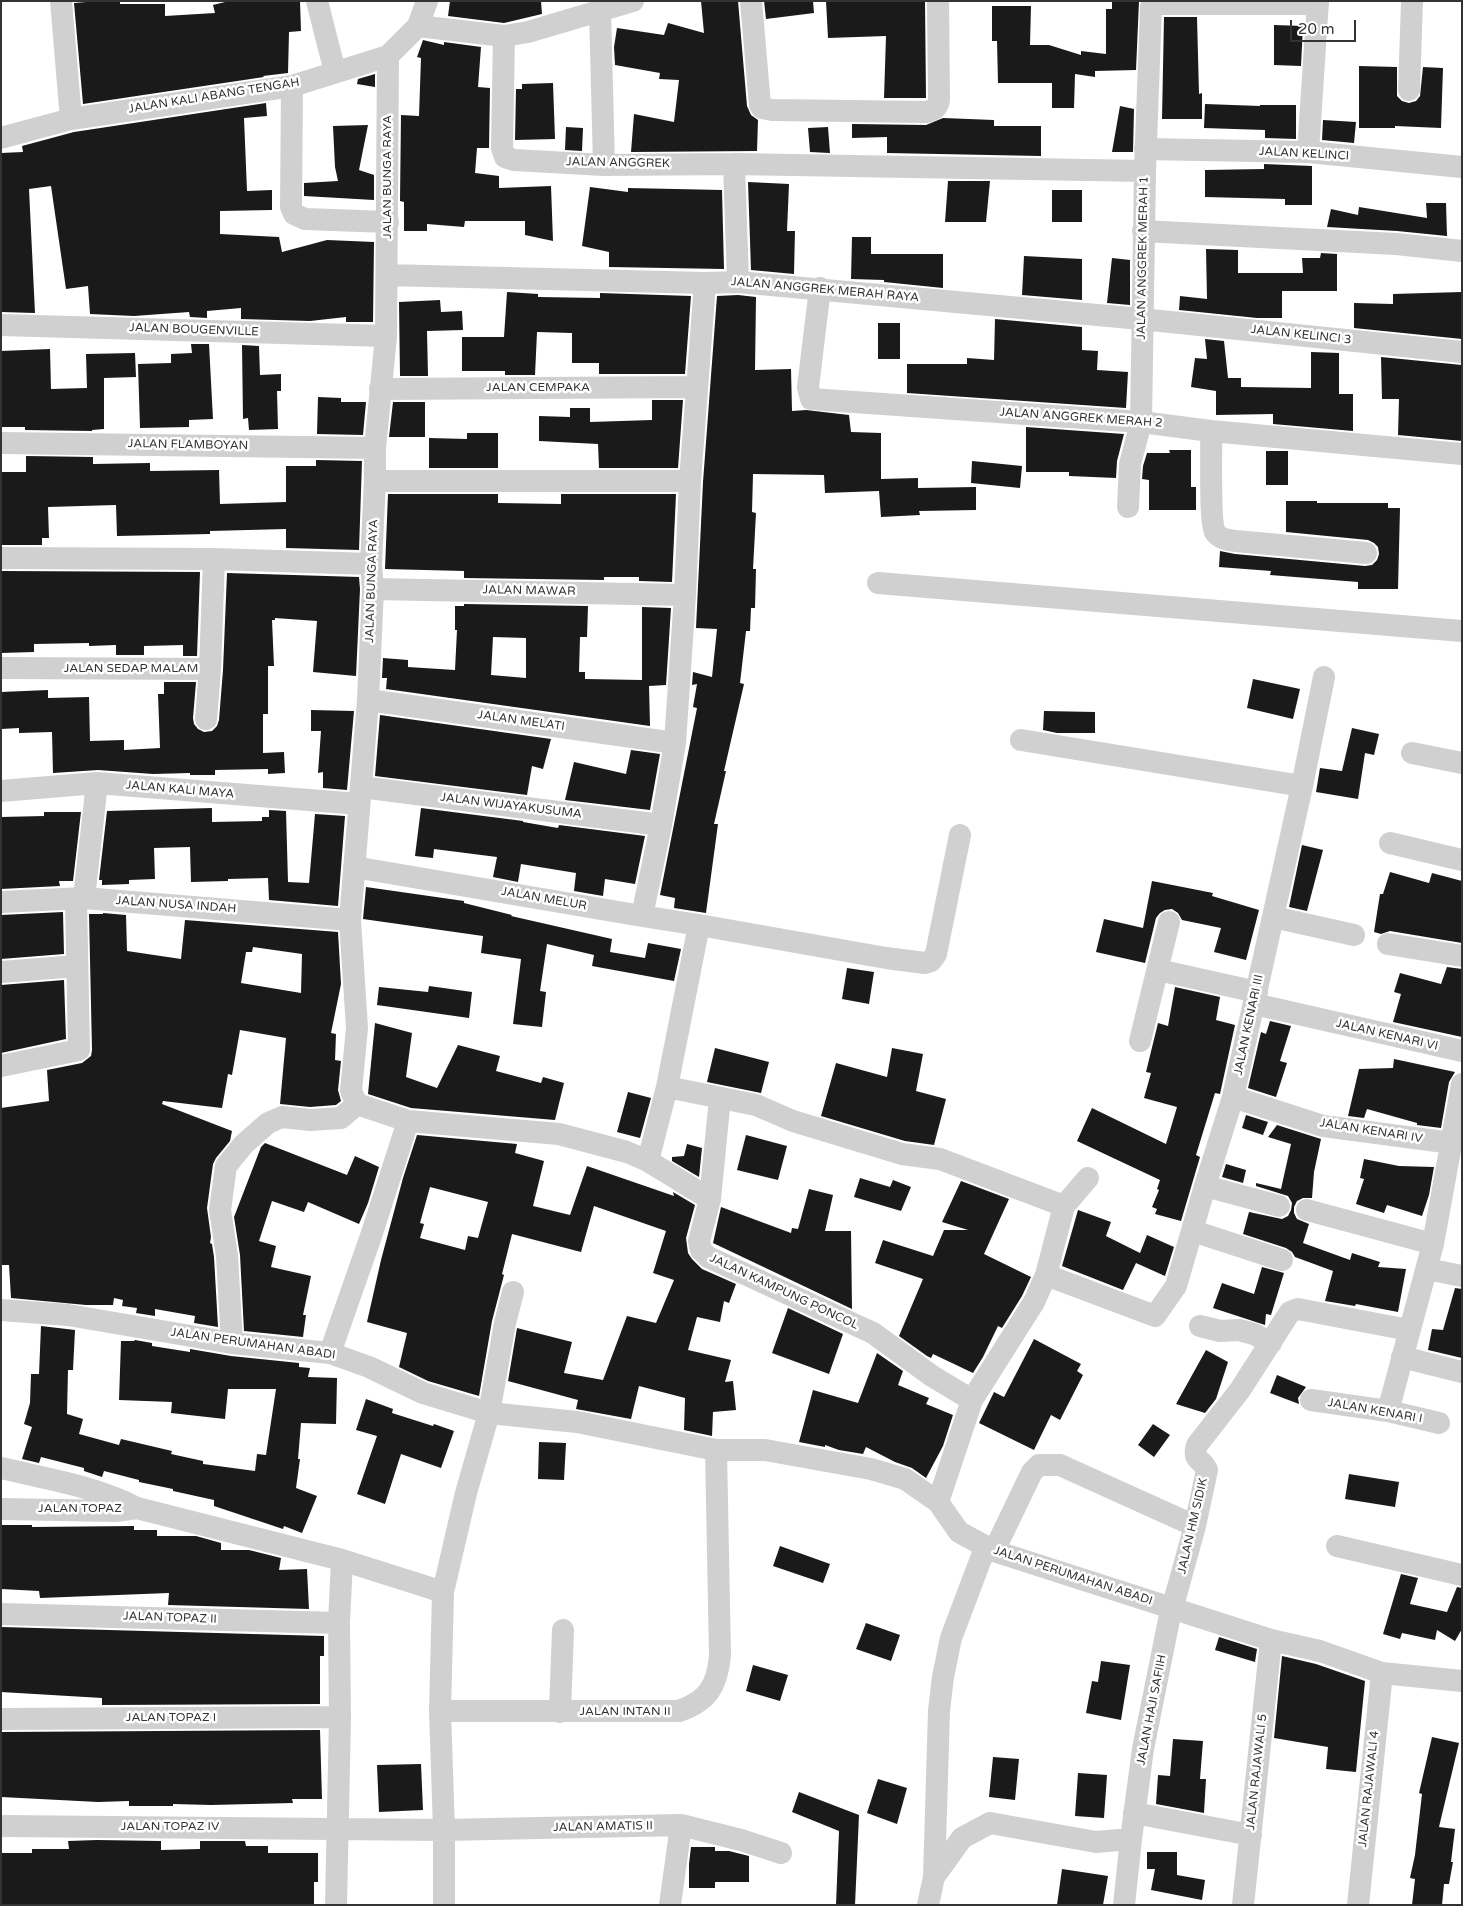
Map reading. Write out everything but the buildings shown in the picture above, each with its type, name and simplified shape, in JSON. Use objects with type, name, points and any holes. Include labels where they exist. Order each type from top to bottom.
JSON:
[{"type":"street","points":[[61,1],[72,119]]},
{"type":"street","points":[[317,1],[335,72]]},
{"type":"street","name":"JALAN KALI ABANG TENGAH","points":[[1,138],[72,119],[292,86],[388,56],[418,26],[427,1]]},
{"type":"street","points":[[418,26],[504,36],[528,32],[633,1]]},
{"type":"street","points":[[751,1],[760,105],[762,108],[772,110],[926,112],[934,110],[939,105],[938,1]]},
{"type":"street","points":[[1409,90],[1412,1]]},
{"type":"street","points":[[1308,152],[1318,2]]},
{"type":"street","name":"JALAN ANGGREK MERAH 1","points":[[1128,508],[1130,464],[1141,422],[1143,231],[1151,7],[1155,4],[1318,2]]},
{"type":"street","points":[[600,11],[604,165]]},
{"type":"street","name":"JALAN ANGGREK","points":[[504,36],[502,148],[505,157],[514,160],[604,165],[734,164],[1145,171]]},
{"type":"street","name":"JALAN BUNGA RAYA","points":[[357,1104],[350,1091],[357,1028],[350,920],[368,700],[373,589],[371,564],[375,448],[386,336],[388,56]]},
{"type":"street","points":[[292,86],[291,208],[294,214],[305,219],[388,222]]},
{"type":"street","name":"JALAN KELINCI","points":[[1145,149],[1308,152],[1462,167]]},
{"type":"street","points":[[734,164],[738,282]]},
{"type":"street","points":[[1143,231],[1396,244],[1462,251]]},
{"type":"street","name":"JALAN ANGGREK MERAH RAYA","points":[[387,276],[705,283],[738,282],[820,288],[1141,319]]},
{"type":"street","points":[[642,916],[675,743],[696,387],[705,283]]},
{"type":"street","name":"JALAN ANGGREK MERAH 2","points":[[820,288],[808,387],[811,399],[1141,422],[1211,431],[1462,454]]},
{"type":"street","name":"JALAN KELINCI 3","points":[[1141,319],[1462,352]]},
{"type":"street","name":"JALAN BOUGENVILLE","points":[[1,325],[386,336]]},
{"type":"street","name":"JALAN CEMPAKA","points":[[380,389],[696,387]]},
{"type":"street","points":[[1211,431],[1212,494],[1216,533],[1224,539],[1236,541],[1366,553]]},
{"type":"street","name":"JALAN FLAMBOYAN","points":[[1,443],[375,448]]},
{"type":"street","points":[[375,481],[690,481]]},
{"type":"street","points":[[1,558],[214,559],[371,564]]},
{"type":"street","name":"JALAN SEDAP MALAM","points":[[1,668],[210,669],[214,559]]},
{"type":"street","points":[[878,583],[1462,631]]},
{"type":"street","name":"JALAN MAWAR","points":[[373,589],[685,595]]},
{"type":"street","points":[[206,720],[210,669]]},
{"type":"street","name":"JALAN KENARI III","points":[[1046,1275],[1155,1316],[1176,1286],[1205,1186],[1234,1097],[1324,677]]},
{"type":"street","name":"JALAN MELATI","points":[[368,700],[675,743]]},
{"type":"street","points":[[1021,740],[1302,786]]},
{"type":"street","points":[[1412,753],[1462,763]]},
{"type":"street","points":[[1,1066],[79,1050],[77,966],[80,898],[97,783]]},
{"type":"street","name":"JALAN KALI MAYA","points":[[1,791],[97,783],[360,796]]},
{"type":"street","name":"JALAN WIJAYAKUSUMA","points":[[360,796],[661,824]]},
{"type":"street","name":"JALAN MELUR","points":[[354,868],[925,963],[936,954],[960,835]]},
{"type":"street","points":[[1390,843],[1462,860]]},
{"type":"street","name":"JALAN NUSA INDAH","points":[[1,902],[80,898],[350,920]]},
{"type":"street","points":[[1273,917],[1354,935]]},
{"type":"street","points":[[1140,1041],[1169,922]]},
{"type":"street","points":[[648,1161],[667,1087],[699,925]]},
{"type":"street","points":[[1388,944],[1462,956]]},
{"type":"street","points":[[1,972],[77,966]]},
{"type":"street","name":"JALAN KENARI VI","points":[[1158,970],[1255,998],[1312,1018],[1462,1051]]},
{"type":"street","points":[[1388,1411],[1434,1244],[1462,1084]]},
{"type":"street","points":[[667,1087],[756,1105],[793,1121],[902,1154],[940,1158],[1064,1206]]},
{"type":"street","name":"JALAN KENARI IV","points":[[1234,1097],[1323,1126],[1452,1143]]},
{"type":"street","name":"JALAN KAMPUNG PONCOL","points":[[720,1098],[710,1200],[699,1241],[701,1250],[708,1257],[873,1333],[932,1376],[972,1400]]},
{"type":"street","points":[[232,1343],[227,1256],[220,1210],[226,1166],[244,1144],[268,1123],[282,1117],[310,1120],[341,1118],[357,1104],[408,1121],[559,1134],[627,1152],[648,1161],[710,1200]]},
{"type":"street","points":[[330,1353],[371,1236],[408,1121]]},
{"type":"street","points":[[938,1502],[972,1400],[1034,1302],[1046,1275],[1064,1206],[1088,1178]]},
{"type":"street","points":[[1205,1186],[1279,1206]]},
{"type":"street","points":[[1307,1210],[1434,1244]]},
{"type":"street","points":[[1193,1231],[1282,1260]]},
{"type":"street","points":[[1426,1269],[1462,1276]]},
{"type":"street","points":[[444,1905],[444,1830],[440,1711],[443,1592],[466,1493],[489,1413],[505,1323],[513,1292]]},
{"type":"street","name":"JALAN PERUMAHAN ABADI","points":[[2,1308],[68,1315],[232,1343],[330,1353],[369,1367],[423,1393],[489,1413],[577,1422],[716,1450],[765,1450],[871,1469],[905,1479],[938,1502],[959,1532],[989,1550],[1271,1640],[1320,1651],[1382,1672],[1462,1681]]},
{"type":"street","points":[[1200,1326],[1220,1331],[1239,1330],[1254,1334],[1269,1346],[1284,1318],[1290,1312],[1298,1309],[1409,1330]]},
{"type":"street","name":"JALAN HM SIDIK","points":[[1173,1608],[1195,1526],[1207,1470],[1195,1457],[1194,1453],[1197,1445],[1240,1390],[1269,1346]]},
{"type":"street","points":[[1402,1357],[1462,1372]]},
{"type":"street","name":"JALAN KENARI I","points":[[1311,1400],[1388,1411],[1439,1423]]},
{"type":"street","name":"JALAN INTAN II","points":[[440,1711],[679,1712],[694,1706],[706,1696],[713,1687],[718,1675],[720,1656],[716,1450]]},
{"type":"street","points":[[928,1905],[934,1877],[939,1711],[944,1670],[951,1638],[989,1550],[1032,1472],[1039,1465],[1060,1466],[1195,1526]]},
{"type":"street","name":"JALAN TOPAZ","points":[[1,1468],[117,1497],[137,1508]]},
{"type":"street","points":[[137,1508],[342,1560],[443,1592]]},
{"type":"street","name":"JALAN TOPAZ","points":[[1,1509],[116,1511],[137,1508]]},
{"type":"street","points":[[1337,1546],[1462,1575]]},
{"type":"street","points":[[336,1905],[340,1717],[339,1623],[342,1560]]},
{"type":"street","name":"JALAN HAJI SAFIIH","points":[[1134,1813],[1143,1749],[1173,1608]]},
{"type":"street","name":"JALAN TOPAZ II","points":[[1,1614],[339,1623]]},
{"type":"street","points":[[560,1712],[563,1630]]},
{"type":"street","name":"JALAN RAJAWALI 5","points":[[1243,1905],[1271,1640]]},
{"type":"street","name":"JALAN RAJAWALI 4","points":[[1358,1905],[1382,1672]]},
{"type":"street","name":"JALAN TOPAZ I","points":[[1,1719],[340,1717]]},
{"type":"street","points":[[1124,1905],[1134,1813],[1251,1835]]},
{"type":"street","points":[[934,1877],[962,1838],[990,1823],[1096,1842],[1131,1839]]},
{"type":"street","points":[[670,1905],[681,1825]]},
{"type":"street","name":"JALAN AMATIS II","points":[[444,1830],[681,1825],[741,1840],[781,1853]]},
{"type":"street","name":"JALAN TOPAZ IV","points":[[1,1826],[444,1830]]}]
